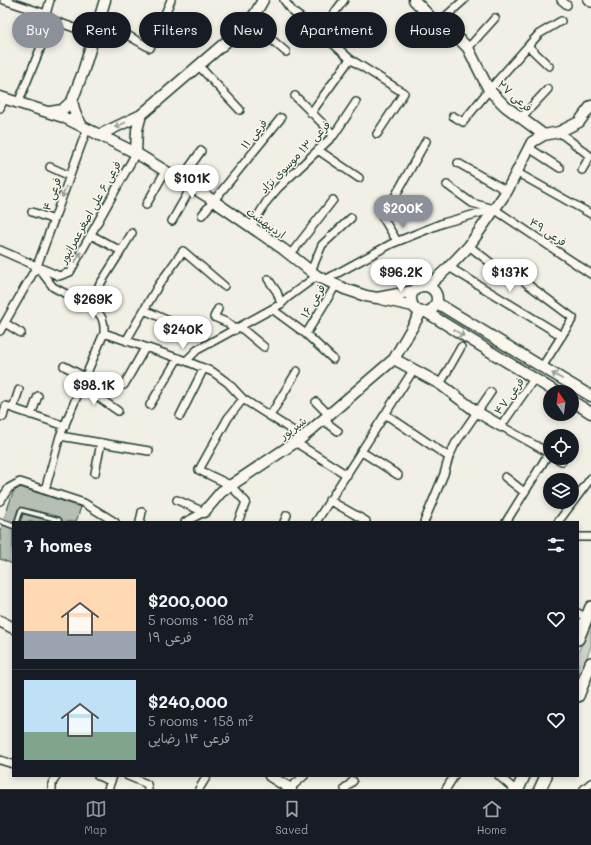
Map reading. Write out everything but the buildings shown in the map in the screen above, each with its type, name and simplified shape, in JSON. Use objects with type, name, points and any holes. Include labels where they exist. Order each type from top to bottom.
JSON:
[{"type":"main road","points":[[101,12],[104,0]]},
{"type":"main road","points":[[255,12],[263,0]]},
{"type":"main road","name":"فرعی ۲۷","points":[[414,0],[426,12]]},
{"type":"main road","name":"فرعی ۲۷","points":[[465,45],[468,48],[488,90],[505,106],[544,135]]},
{"type":"main road","points":[[49,113],[62,110],[72,101],[78,88],[90,48]]},
{"type":"main road","points":[[99,135],[141,115],[220,48]]},
{"type":"main road","name":"اردیبهشت","points":[[2,98],[63,117],[136,153],[192,186],[318,275],[354,293],[377,298],[414,291],[423,286],[428,286],[469,246],[506,191],[532,142],[544,135],[559,132],[579,122],[591,106]]},
{"type":"main road","points":[[72,101],[75,113],[85,128]]},
{"type":"main road","points":[[136,153],[137,130],[141,115]]},
{"type":"main road","points":[[377,298],[420,310],[431,311],[437,303],[438,297],[433,288],[428,286]]},
{"type":"main road","points":[[414,291],[411,296],[411,301],[420,310],[544,385]]},
{"type":"main road","points":[[437,303],[591,396]]},
{"type":"main road","name":"شیرپور","points":[[204,512],[221,492],[299,440],[394,359],[420,310]]},
{"type":"main road","points":[[394,359],[440,384],[477,412],[501,426]]},
{"type":"main road","points":[[579,405],[591,413]]},
{"type":"main road","points":[[579,634],[582,615],[591,607]]},
{"type":"main road","points":[[579,693],[591,663]]},
{"type":"main road","points":[[272,777],[290,789]]},
{"type":"main road","points":[[518,789],[524,777]]},
{"type":"main road","points":[[540,789],[546,777]]},
{"type":"street","points":[[4,0],[15,2],[41,12]]},
{"type":"street","points":[[47,12],[50,0]]},
{"type":"street","points":[[131,37],[150,48],[171,0]]},
{"type":"street","points":[[284,0],[293,12]]},
{"type":"street","points":[[335,12],[344,0]]},
{"type":"street","points":[[450,12],[464,0]]},
{"type":"street","points":[[587,0],[591,3]]},
{"type":"street","points":[[468,48],[495,18]]},
{"type":"street","points":[[453,116],[463,122],[488,90],[528,46],[540,34],[562,21]]},
{"type":"street","points":[[277,44],[286,52]]},
{"type":"street","points":[[528,46],[550,66]]},
{"type":"street","points":[[18,103],[41,48]]},
{"type":"street","points":[[338,48],[350,59],[404,93],[377,134]]},
{"type":"street","points":[[311,113],[350,59]]},
{"type":"street","points":[[199,66],[240,110]]},
{"type":"street","points":[[521,118],[548,89]]},
{"type":"street","points":[[295,96],[334,135]]},
{"type":"street","points":[[0,108],[2,98]]},
{"type":"street","name":"فرعی ۱‍۳ موسوی نژاد","points":[[251,227],[278,188],[334,135],[356,102]]},
{"type":"street","name":"فرعی ۱۱","points":[[202,215],[280,118]]},
{"type":"street","name":"فرعی ۴","points":[[0,331],[37,266],[70,176],[85,128]]},
{"type":"street","points":[[559,132],[590,156],[582,170]]},
{"type":"street","points":[[397,241],[383,218],[426,141]]},
{"type":"street","points":[[529,148],[560,168]]},
{"type":"street","points":[[318,150],[359,178]]},
{"type":"street","points":[[181,180],[201,151]]},
{"type":"street","name":"فرعی ۶ علی اصغرعمرانپور","points":[[0,250],[59,276],[70,272],[136,153]]},
{"type":"street","points":[[458,163],[506,191]]},
{"type":"street","points":[[50,168],[70,176]]},
{"type":"street","points":[[146,205],[166,170]]},
{"type":"street","points":[[516,172],[591,214]]},
{"type":"street","name":"فرعی ۴۹","points":[[448,185],[472,203],[494,209],[591,273]]},
{"type":"street","points":[[172,221],[192,186]]},
{"type":"street","points":[[290,255],[333,200]]},
{"type":"street","points":[[186,361],[197,350],[281,304],[286,298],[318,275],[443,223],[494,209]]},
{"type":"street","points":[[32,212],[54,220]]},
{"type":"street","points":[[318,275],[322,245],[351,218]]},
{"type":"street","points":[[88,305],[132,233]]},
{"type":"street","points":[[91,235],[121,251]]},
{"type":"street","points":[[469,246],[509,277]]},
{"type":"street","points":[[126,341],[158,286],[183,250],[224,286]]},
{"type":"street","points":[[37,266],[53,287],[96,309],[104,324],[104,333],[60,436],[45,490]]},
{"type":"street","points":[[449,267],[562,336]]},
{"type":"street","points":[[268,279],[277,292],[281,304]]},
{"type":"street","name":"فرعی ۱۶","points":[[272,309],[306,334],[336,284]]},
{"type":"street","points":[[526,284],[573,318],[542,367]]},
{"type":"street","points":[[218,309],[214,316],[237,328],[264,347]]},
{"type":"street","points":[[144,310],[187,329]]},
{"type":"street","points":[[5,323],[22,333]]},
{"type":"street","points":[[104,333],[214,372],[228,383],[243,399],[270,416],[299,440],[347,475]]},
{"type":"street","points":[[306,334],[333,359]]},
{"type":"street","points":[[440,384],[461,347]]},
{"type":"street","points":[[124,385],[145,348]]},
{"type":"street","points":[[150,405],[178,358]]},
{"type":"street","points":[[64,366],[85,377]]},
{"type":"street","points":[[180,416],[204,368]]},
{"type":"street","points":[[317,521],[414,369]]},
{"type":"street","points":[[270,416],[297,371]]},
{"type":"street","name":"فرعی ۴۷","points":[[501,426],[534,379]]},
{"type":"street","points":[[82,386],[118,411]]},
{"type":"street","points":[[13,408],[19,390]]},
{"type":"street","points":[[424,521],[444,474],[448,457],[455,444],[491,392]]},
{"type":"street","points":[[31,414],[38,396]]},
{"type":"street","points":[[238,521],[246,502],[230,485],[199,470],[228,418],[243,399]]},
{"type":"street","points":[[316,402],[338,431]]},
{"type":"street","points":[[3,417],[6,406],[65,426]]},
{"type":"street","points":[[385,414],[448,457]]},
{"type":"street","points":[[501,426],[543,450]]},
{"type":"street","points":[[60,436],[148,451]]},
{"type":"street","points":[[95,473],[101,443]]},
{"type":"street","points":[[362,452],[398,475]]},
{"type":"street","points":[[507,521],[543,463]]},
{"type":"street","points":[[505,477],[524,492]]},
{"type":"street","points":[[559,521],[591,478]]},
{"type":"street","points":[[0,501],[9,488],[20,482],[84,503],[113,521]]},
{"type":"street","points":[[177,500],[204,512]]},
{"type":"street","points":[[329,500],[366,520]]},
{"type":"street","points":[[140,521],[142,512]]},
{"type":"street","points":[[187,521],[204,512]]},
{"type":"street","points":[[200,521],[204,512]]},
{"type":"street","points":[[579,537],[591,537]]},
{"type":"street","points":[[0,760],[12,764]]},
{"type":"street","points":[[52,789],[52,784],[56,777]]},
{"type":"street","points":[[130,777],[147,784],[148,789]]},
{"type":"street","points":[[199,789],[206,777]]},
{"type":"street","points":[[290,789],[303,777]]},
{"type":"street","points":[[446,789],[453,777]]},
{"type":"street","points":[[500,777],[514,789]]},
{"type":"street","points":[[108,789],[112,779]]},
{"type":"street","points":[[345,789],[353,781]]},
{"type":"street","points":[[584,789],[591,783]]},
{"type":"lane","points":[[17,521],[21,510],[59,521]]},
{"type":"lane","points":[[0,521],[12,526]]},
{"type":"shaded area","points":[[591,621],[591,646],[579,677],[579,651]]}]
